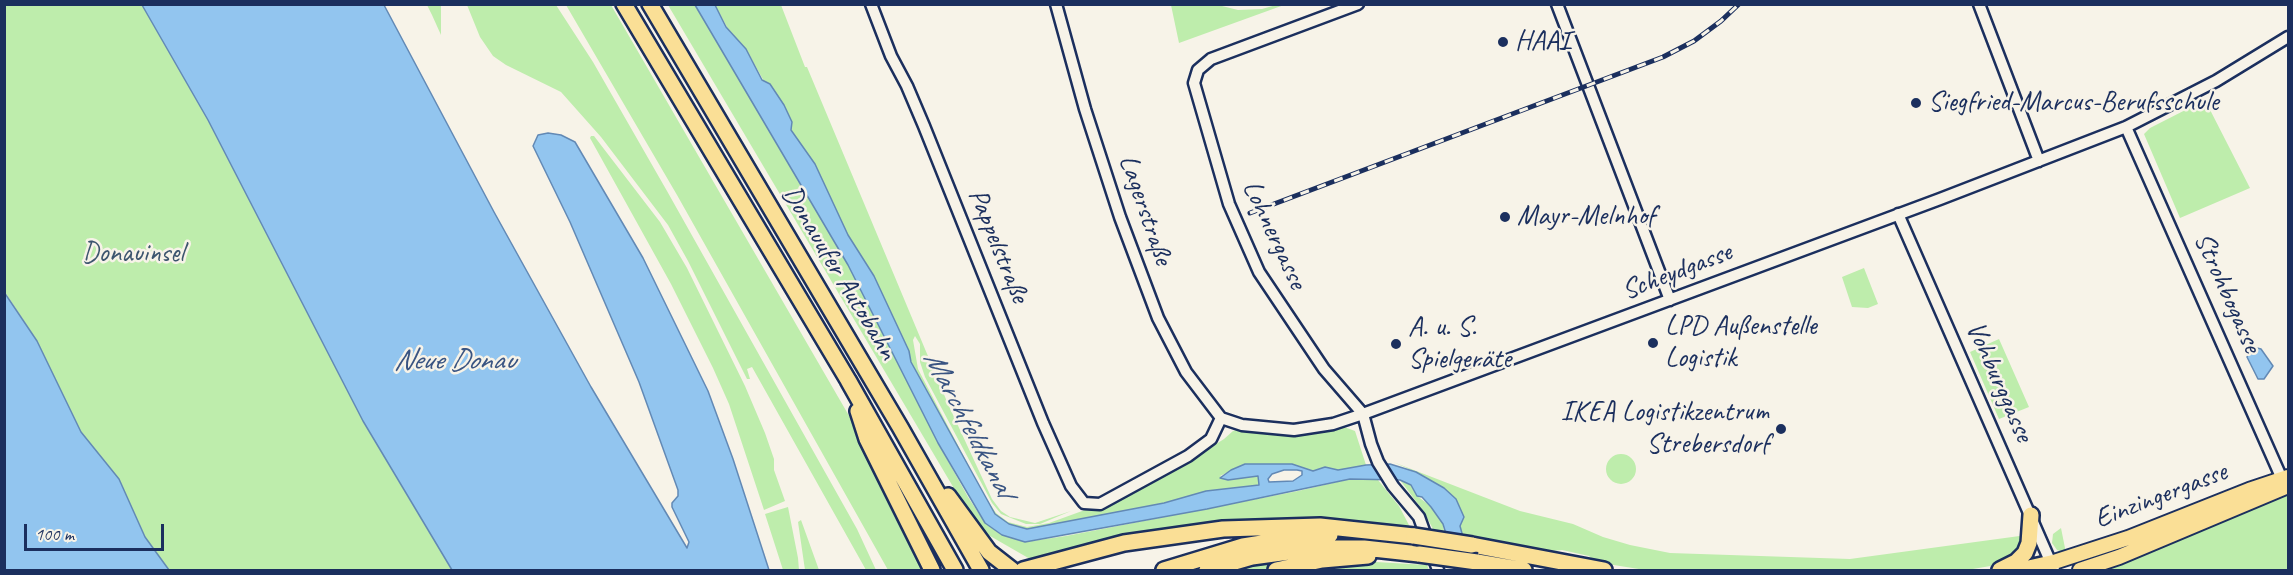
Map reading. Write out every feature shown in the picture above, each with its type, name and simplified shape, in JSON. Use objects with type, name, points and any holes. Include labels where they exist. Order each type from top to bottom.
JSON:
[{"type":"highway","name":"Donauufer Autobahn","points":[[624,4],[848,380],[955,570]]},
{"type":"highway","name":"Donauufer Autobahn","points":[[650,4],[981,570]]},
{"type":"highway","points":[[848,380],[867,439],[932,570]]},
{"type":"highway","points":[[912,449],[989,552],[1012,570]]},
{"type":"highway","points":[[2000,570],[2016,562],[2025,553],[2029,543],[2031,515]]},
{"type":"highway","points":[[1028,569],[1124,543],[1223,529],[1320,526],[1414,536],[1604,570]]},
{"type":"highway","points":[[1164,570],[1218,553],[1270,541],[1369,532]]},
{"type":"highway","points":[[1207,570],[1252,557],[1307,549],[1343,547],[1419,554],[1524,570]]},
{"type":"highway","points":[[1276,570],[1322,560],[1395,552]]},
{"type":"highway","points":[[2020,570],[2053,567]]},
{"type":"main road","name":"Einzingergasse","points":[[2053,567],[2240,493],[2286,481]]},
{"type":"main road","name":"Einzingergasse","points":[[2080,570],[2118,557],[2286,481]]},
{"type":"street","name":"Pappelstraße","points":[[871,4],[891,56],[924,126],[1043,423],[1071,486],[1084,502],[1100,504],[1188,456],[1211,439],[1221,418]]},
{"type":"street","name":"Lagerstraße","points":[[1056,4],[1085,109],[1120,217],[1158,318],[1186,372],[1221,418]]},
{"type":"street","name":"Lohnergasse","points":[[1358,4],[1211,59],[1198,70],[1194,83],[1229,204],[1259,272],[1324,369],[1363,414]]},
{"type":"street","points":[[1557,4],[1670,300]]},
{"type":"street","points":[[1978,4],[2039,161]]},
{"type":"street","name":"Scheydgasse","points":[[1221,418],[1242,425],[1294,430],[1333,424],[1363,414],[2126,127],[2216,81],[2289,37]]},
{"type":"street","name":"Strohbogasse","points":[[2126,127],[2286,481]]},
{"type":"street","name":"Vohburggasse","points":[[1898,214],[2053,567]]},
{"type":"street","points":[[1363,414],[1378,462],[1393,486],[1419,517],[1438,570]]},
{"type":"green space","name":"Donauinsel","points":[[4,5],[142,5],[208,120],[363,421],[452,570],[169,570],[145,537],[119,479],[81,432],[37,341],[5,292]]},
{"type":"green space","points":[[427,5],[441,5],[441,35],[432,15]]},
{"type":"green space","points":[[467,5],[556,5],[593,62],[667,191],[857,529],[876,570],[866,570],[752,367],[747,369],[750,379],[747,379],[668,225],[601,137],[561,92],[506,65],[493,56],[480,37]]},
{"type":"green space","points":[[566,5],[611,5],[859,433],[926,570],[888,570],[677,195]]},
{"type":"green space","points":[[668,5],[695,5],[848,265],[938,443],[968,497],[985,523],[1002,535],[1025,542],[1066,536],[1350,479],[1378,480],[1399,506],[1410,527],[1320,519],[1155,531],[1030,559],[978,529]]},
{"type":"green space","points":[[715,5],[781,5],[948,404],[992,499],[1001,511],[1010,517],[1035,523],[1071,511],[1040,524],[1026,524],[1001,514],[992,503],[925,377],[920,362],[920,344],[915,336],[913,340],[918,369],[984,495],[996,513],[1008,522],[1027,527],[1049,523],[1132,493],[1191,460],[1233,431],[1244,428],[1290,434],[1344,427],[1355,431],[1366,465],[1338,470],[1325,467],[1313,471],[1292,464],[1245,464],[1220,476],[1228,480],[1258,476],[1259,485],[1206,491],[1164,503],[1049,526],[1027,529],[1009,524],[995,514],[981,492],[911,362],[909,351],[874,276],[848,235],[815,164],[791,130],[746,49],[728,29]]},
{"type":"green space","points":[[1171,5],[1218,5],[1238,10],[1284,5],[1179,43]]},
{"type":"green space","points":[[2205,100],[2250,188],[2180,218],[2144,134],[2150,128]]},
{"type":"green space","points":[[594,136],[660,222],[687,268],[745,386],[765,433],[774,459],[774,470],[785,501],[764,510],[729,404],[713,368],[671,284],[590,138]]},
{"type":"green space","points":[[1864,268],[1878,304],[1868,308],[1852,307],[1842,277]]},
{"type":"green space","points":[[1999,339],[2029,407],[1999,419],[1970,352]]},
{"type":"green space","points":[[1621,454],[1632,458],[1636,469],[1632,480],[1621,484],[1610,480],[1606,469],[1610,458]]},
{"type":"green space","points":[[1393,462],[1520,511],[1573,524],[1603,537],[1630,545],[1670,553],[1850,559],[2027,535],[2026,543],[2008,563],[1967,570],[1645,570],[1595,562],[1589,556],[1562,550],[1541,552],[1463,536],[1461,520],[1444,488]]},
{"type":"green space","points":[[1400,480],[1411,485],[1417,496],[1432,507],[1443,524],[1444,532],[1433,529],[1424,512]]},
{"type":"green space","points":[[2288,493],[2288,570],[2099,570],[2116,566]]},
{"type":"green space","points":[[788,507],[799,570],[783,570],[765,514]]},
{"type":"green space","points":[[801,520],[819,570],[805,570],[798,522]]},
{"type":"green space","points":[[2061,528],[2066,553],[2057,550],[2052,543],[2053,534]]},
{"type":"green space","points":[[1325,552],[1262,570],[1236,570],[1265,560]]},
{"type":"green space","points":[[1359,561],[1427,565],[1429,570],[1308,570]]},
{"type":"water","name":"Neue Donau","points":[[142,5],[384,5],[494,212],[591,387],[687,548],[689,542],[672,507],[672,503],[678,496],[678,490],[639,382],[570,222],[533,146],[538,135],[548,133],[561,135],[575,142],[643,258],[708,391],[769,570],[452,570],[363,421],[208,120]]},
{"type":"water","points":[[695,5],[715,5],[726,27],[746,49],[762,80],[770,84],[784,105],[792,122],[791,130],[815,164],[848,235],[874,276],[909,351],[911,362],[995,514],[1009,524],[1027,529],[1164,503],[1206,491],[1259,485],[1258,476],[1228,480],[1220,478],[1245,464],[1292,464],[1313,471],[1325,467],[1338,470],[1390,464],[1416,472],[1444,488],[1456,499],[1464,517],[1460,526],[1472,570],[1457,570],[1443,524],[1422,497],[1417,496],[1411,485],[1400,480],[1350,479],[1207,509],[1025,542],[1002,535],[985,523],[938,443],[848,265]],"holes":[[[1284,470],[1302,471],[1302,475],[1293,481],[1269,482],[1268,479],[1272,474]]]},
{"type":"water","points":[[4,292],[37,341],[81,432],[119,479],[145,537],[169,570],[5,570]]},
{"type":"water","points":[[2261,349],[2273,366],[2264,379],[2258,379],[2247,357],[2250,351]]},
{"type":"railway","points":[[1250,213],[1663,57],[1694,41],[1739,4]]},
{"type":"place","name":"HAAI","points":[[1503,42]]},
{"type":"place","name":"Siegfried-Marcus-Berufsschule","points":[[1916,103]]},
{"type":"place","name":"Mayr-Melnhof","points":[[1505,217]]},
{"type":"place","name":"LPD Außenstelle Logistik","points":[[1653,343]]},
{"type":"place","name":"A. u. S. Spielgeräte","points":[[1396,344]]},
{"type":"place","name":"IKEA Logistikzentrum Strebersdorf","points":[[1781,429]]},
{"type":"water label","name":"Marchfeldkanal","points":[[968,424]]}]
